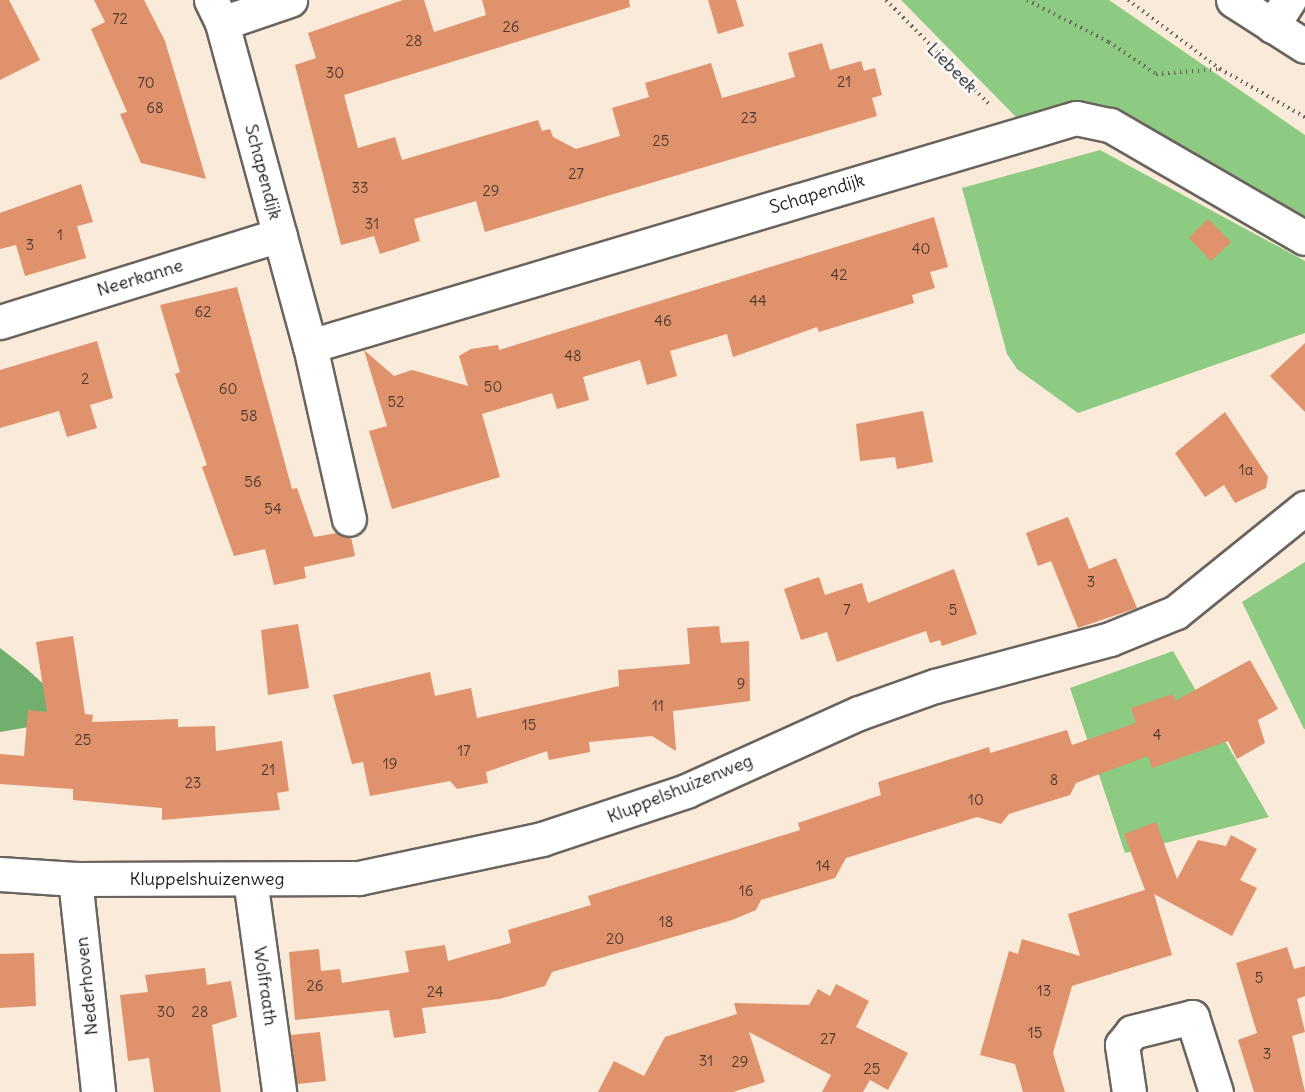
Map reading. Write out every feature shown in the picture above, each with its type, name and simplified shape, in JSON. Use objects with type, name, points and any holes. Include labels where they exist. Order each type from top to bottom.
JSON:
[{"type":"street","points":[[216,11],[290,0]]},
{"type":"street","points":[[1233,0],[1281,13],[1305,46]]},
{"type":"street","name":"Schapendijk","points":[[216,11],[310,346],[350,519]]},
{"type":"street","name":"Schapendijk","points":[[310,346],[1022,131],[1076,118],[1110,125],[1305,238]]},
{"type":"street","name":"Neerkanne","points":[[0,322],[280,235]]},
{"type":"street","name":"Kluppelshuizenweg","points":[[0,874],[75,879],[359,878],[542,839],[619,815],[859,713],[935,686],[1110,639],[1176,612],[1305,508]]},
{"type":"street","name":"Nederhoven","points":[[75,879],[98,1092]]},
{"type":"street","name":"Wolfraath","points":[[250,879],[279,1092]]},
{"type":"street","points":[[1129,1092],[1122,1045],[1132,1032],[1192,1017],[1216,1092]]},
{"type":"path","name":"Liebeek","points":[[886,0],[968,87],[1022,131]]},
{"type":"path","points":[[1027,0],[1109,42],[1156,74],[1220,69]]},
{"type":"path","points":[[1128,0],[1220,69],[1305,117]]},
{"type":"green space","points":[[901,0],[1109,0],[1305,135],[1305,217],[1109,108],[1018,119]]},
{"type":"green space","points":[[1100,150],[1305,261],[1305,333],[1078,413],[1017,369],[1007,354],[962,188]]},
{"type":"green space","points":[[1305,562],[1305,729],[1304,729],[1242,602]]},
{"type":"green space","points":[[0,648],[27,669],[81,718],[0,732]]},
{"type":"green space","points":[[1173,651],[1269,817],[1125,853],[1070,688]]},
{"type":"building","points":[[0,0],[9,0],[40,60],[0,80]]},
{"type":"building","points":[[94,0],[144,0],[165,41],[206,179],[141,163],[120,114],[127,112],[91,29],[105,22]]},
{"type":"building","points":[[403,0],[424,0],[434,32],[486,15],[482,0],[629,0],[630,7],[344,95],[358,148],[395,137],[402,160],[538,120],[542,131],[550,129],[553,137],[576,149],[620,136],[612,108],[649,97],[645,83],[711,63],[722,98],[795,77],[788,53],[822,43],[830,70],[861,61],[864,71],[875,68],[882,95],[872,98],[877,116],[485,232],[476,201],[414,219],[420,241],[380,254],[374,236],[341,245],[295,65],[316,58],[308,33]]},
{"type":"building","points":[[708,0],[736,0],[744,26],[718,34]]},
{"type":"building","points":[[81,184],[93,222],[77,226],[86,258],[25,276],[16,245],[0,249],[0,213]]},
{"type":"building","points":[[934,217],[948,267],[930,272],[935,288],[912,295],[914,303],[819,332],[817,327],[733,357],[727,334],[670,351],[677,376],[647,385],[640,360],[583,377],[589,400],[557,409],[552,393],[482,414],[500,477],[392,509],[369,431],[387,426],[364,350],[394,376],[412,370],[468,386],[459,356],[471,349],[498,345],[499,350]]},
{"type":"building","points":[[1208,219],[1231,242],[1211,261],[1189,238]]},
{"type":"building","points":[[237,287],[292,489],[297,488],[314,537],[337,533],[351,537],[355,556],[304,567],[306,578],[274,585],[265,549],[234,556],[202,467],[207,465],[175,374],[180,372],[160,305]]},
{"type":"building","points":[[97,341],[113,398],[90,405],[97,428],[67,437],[59,411],[0,428],[0,370]]},
{"type":"building","points":[[1305,343],[1305,412],[1270,376]]},
{"type":"building","points":[[923,411],[933,462],[897,469],[895,457],[860,461],[856,424]]},
{"type":"building","points":[[1225,412],[1268,477],[1266,488],[1235,503],[1224,485],[1205,497],[1175,453]]},
{"type":"building","points":[[1068,517],[1089,569],[1116,558],[1137,608],[1078,628],[1051,561],[1038,566],[1026,533]]},
{"type":"building","points":[[954,569],[977,634],[942,646],[940,640],[930,643],[926,631],[837,662],[827,632],[801,640],[784,589],[819,577],[825,595],[862,583],[868,603]]},
{"type":"building","points":[[298,624],[309,688],[268,695],[261,630]]},
{"type":"building","points":[[719,626],[721,643],[749,641],[750,701],[673,711],[676,751],[652,736],[589,742],[590,752],[549,760],[547,751],[486,772],[488,783],[457,789],[450,781],[370,796],[363,762],[352,764],[333,695],[430,672],[435,696],[471,688],[477,718],[619,686],[618,670],[690,664],[687,628]]},
{"type":"building","points":[[73,636],[85,714],[93,715],[92,722],[178,719],[178,727],[215,726],[216,751],[282,741],[289,791],[277,793],[280,810],[162,820],[162,808],[73,800],[73,789],[0,784],[0,754],[24,756],[28,710],[47,712],[36,642]]},
{"type":"building","points":[[1250,660],[1278,709],[1258,720],[1265,743],[1237,759],[1228,741],[1152,768],[1148,756],[1076,783],[1070,795],[1009,814],[1001,824],[977,817],[846,858],[835,878],[761,900],[756,910],[732,920],[552,972],[545,986],[499,999],[422,1008],[426,1033],[394,1038],[389,1010],[295,1020],[289,952],[319,949],[321,971],[340,969],[342,983],[409,972],[405,951],[445,945],[448,961],[511,943],[508,930],[591,905],[588,896],[800,830],[798,823],[881,795],[878,782],[989,747],[990,753],[1067,730],[1072,745],[1136,723],[1131,708],[1173,694],[1175,701]]},
{"type":"building","points":[[1156,822],[1177,879],[1198,840],[1226,846],[1231,835],[1257,849],[1240,880],[1257,888],[1232,936],[1154,894],[1172,955],[1072,986],[1053,1053],[1065,1092],[1023,1092],[1015,1064],[980,1055],[1009,951],[1018,954],[1022,939],[1080,956],[1068,914],[1145,890],[1124,834]]},
{"type":"building","points":[[1287,947],[1294,969],[1305,966],[1305,996],[1297,999],[1305,1032],[1292,1036],[1305,1092],[1254,1092],[1238,1040],[1257,1033],[1236,963]]},
{"type":"building","points":[[34,953],[36,1006],[0,1008],[0,954]]},
{"type":"building","points":[[205,968],[207,985],[231,981],[237,1017],[212,1025],[221,1092],[154,1092],[149,1058],[128,1061],[120,995],[148,992],[145,975]]},
{"type":"building","points":[[836,984],[869,1001],[856,1027],[908,1053],[888,1090],[870,1080],[863,1092],[822,1092],[831,1075],[749,1032],[765,1082],[733,1092],[598,1092],[614,1061],[644,1076],[665,1037],[737,1014],[734,1003],[809,1005],[818,989],[830,996]]},
{"type":"building","points":[[320,1032],[326,1081],[297,1084],[291,1035]]}]
